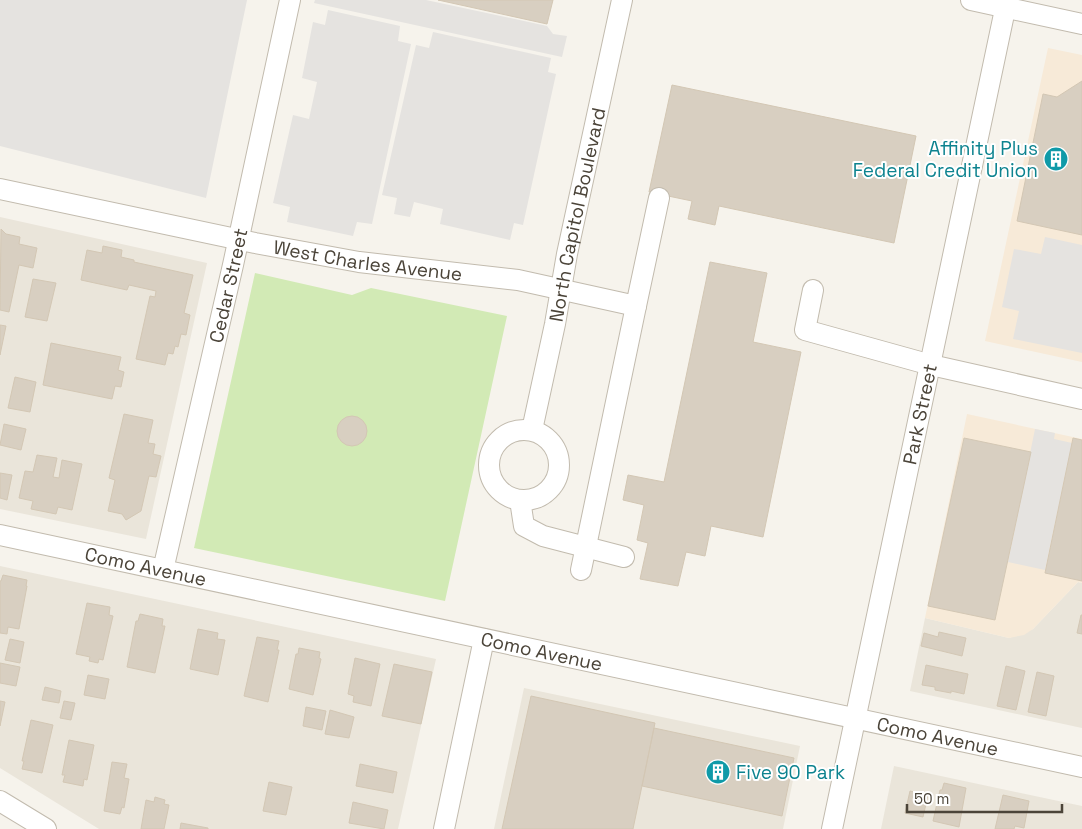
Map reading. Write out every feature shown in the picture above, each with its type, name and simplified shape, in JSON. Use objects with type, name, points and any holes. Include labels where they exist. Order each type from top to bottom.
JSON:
[{"type":"street","name":"Cedar Street","points":[[163,570],[290,0]]},
{"type":"street","name":"North Capitol Boulevard","points":[[532,430],[555,324],[559,290],[622,0]]},
{"type":"street","points":[[971,0],[1007,4],[1082,24]]},
{"type":"street","name":"Park Street","points":[[832,829],[1007,4]]},
{"type":"street","name":"West Charles Avenue","points":[[0,189],[238,240],[359,262],[518,280],[636,306]]},
{"type":"street","points":[[581,570],[659,198]]},
{"type":"street","points":[[813,290],[805,330],[931,365],[1082,398]]},
{"type":"street","points":[[532,430],[545,436],[553,445],[558,455],[559,467],[557,478],[551,488],[542,495],[532,499],[520,500],[500,490],[491,475],[490,458],[494,447],[502,438],[512,432],[532,430]]},
{"type":"street","points":[[520,500],[524,526],[543,536],[624,557]]},
{"type":"street","name":"Como Avenue","points":[[0,535],[1082,767]]},
{"type":"street","points":[[444,829],[484,639]]},
{"type":"street","points":[[0,801],[46,829]]},
{"type":"shaded area","points":[[0,0],[247,0],[206,198],[0,146]]},
{"type":"shaded area","points":[[315,0],[426,0],[547,26],[553,34],[567,36],[562,57],[314,3]]},
{"type":"shaded area","points":[[328,10],[400,26],[398,41],[411,44],[372,224],[357,222],[353,236],[287,222],[290,207],[273,203],[293,115],[309,119],[317,82],[302,78],[313,22],[325,25]]},
{"type":"shaded area","points":[[433,32],[551,58],[548,72],[556,74],[523,225],[514,223],[510,240],[440,224],[443,209],[414,202],[410,217],[394,214],[397,198],[382,195],[416,45],[429,48]]},
{"type":"shaded area","points":[[1048,48],[1082,55],[1082,362],[985,341]]},
{"type":"shaded area","points":[[0,217],[207,263],[146,539],[0,509]]},
{"type":"shaded area","points":[[1045,237],[1082,245],[1082,353],[1013,339],[1019,311],[1002,307],[1014,249],[1041,254]]},
{"type":"shaded area","points":[[967,414],[1082,439],[1082,583],[1078,582],[1033,629],[1024,635],[1009,638],[925,618]]},
{"type":"shaded area","points":[[1035,429],[1055,433],[1054,439],[1072,443],[1045,570],[1008,562]]},
{"type":"shaded area","points":[[0,566],[436,659],[398,829],[99,829],[0,768]]},
{"type":"shaded area","points":[[1078,582],[1082,583],[1082,728],[910,691],[925,618],[1009,638],[1033,629]]},
{"type":"shaded area","points":[[524,688],[800,746],[783,829],[494,829]]},
{"type":"shaded area","points":[[894,766],[1082,806],[1082,829],[881,829]]},
{"type":"green space","points":[[255,273],[352,295],[371,288],[507,316],[445,601],[194,548]]},
{"type":"building","points":[[438,0],[553,0],[547,24]]},
{"type":"building","name":"Affinity Plus Federal Credit Union","points":[[1082,81],[1082,235],[1017,221],[1043,94],[1057,97]]},
{"type":"building","points":[[672,85],[916,136],[894,243],[719,206],[715,225],[688,219],[692,201],[649,192]]},
{"type":"building","points":[[1,229],[6,234],[20,237],[19,244],[37,248],[33,268],[19,265],[9,312],[0,310]]},
{"type":"building","points":[[103,246],[122,250],[121,257],[134,260],[134,262],[193,275],[184,313],[190,315],[186,335],[181,334],[178,347],[175,346],[173,354],[168,353],[165,365],[136,359],[150,296],[155,297],[156,291],[129,285],[127,290],[81,280],[87,250],[102,253]]},
{"type":"building","points":[[710,262],[767,273],[753,342],[801,352],[763,537],[711,526],[705,556],[686,552],[678,586],[640,579],[648,543],[637,540],[644,505],[623,500],[628,475],[664,482]]},
{"type":"building","points":[[33,279],[56,283],[47,321],[25,317]]},
{"type":"building","points":[[0,325],[6,326],[0,355]]},
{"type":"building","points":[[51,343],[121,357],[118,370],[124,372],[121,387],[115,386],[112,399],[43,385]]},
{"type":"building","points":[[15,377],[36,382],[30,412],[8,408]]},
{"type":"building","points":[[124,414],[153,420],[148,443],[155,444],[153,454],[161,456],[156,477],[149,476],[141,511],[126,520],[122,514],[108,511],[115,480],[109,478]]},
{"type":"building","points":[[352,416],[363,420],[367,431],[363,442],[352,446],[341,442],[337,431],[341,420]]},
{"type":"building","points":[[4,424],[26,429],[21,450],[0,445]]},
{"type":"building","points":[[964,438],[1031,452],[995,620],[928,606]]},
{"type":"building","points":[[1073,438],[1082,440],[1082,581],[1045,573]]},
{"type":"building","points":[[37,455],[57,458],[53,477],[59,478],[62,460],[82,464],[72,510],[58,507],[56,514],[31,509],[33,501],[19,498],[25,471],[33,472]]},
{"type":"building","points":[[0,473],[12,475],[7,500],[0,498]]},
{"type":"building","points":[[3,575],[27,580],[19,629],[8,627],[7,634],[0,633],[0,581]]},
{"type":"building","points":[[87,603],[110,607],[109,615],[113,616],[103,660],[99,659],[98,663],[89,661],[90,657],[76,654]]},
{"type":"building","points":[[140,614],[163,619],[162,626],[165,626],[155,673],[127,667],[136,621],[138,621]]},
{"type":"building","points":[[1082,615],[1082,634],[1077,633]]},
{"type":"building","points":[[198,629],[218,633],[217,639],[225,640],[218,675],[190,669]]},
{"type":"building","points":[[939,632],[966,638],[962,656],[921,646],[924,633],[938,637]]},
{"type":"building","points":[[257,637],[279,641],[277,650],[279,650],[268,702],[244,696]]},
{"type":"building","points":[[10,639],[24,642],[20,663],[5,660]]},
{"type":"building","points":[[299,648],[320,652],[319,658],[321,659],[313,695],[289,689]]},
{"type":"building","points":[[355,658],[380,664],[371,706],[353,702],[354,696],[348,694]]},
{"type":"building","points":[[0,663],[20,667],[16,686],[0,683]]},
{"type":"building","points":[[394,664],[432,672],[421,724],[382,716]]},
{"type":"building","points":[[926,665],[968,674],[964,694],[935,690],[935,687],[922,685]]},
{"type":"building","points":[[1006,666],[1025,671],[1016,710],[997,706]]},
{"type":"building","points":[[1037,672],[1054,676],[1046,716],[1028,712]]},
{"type":"building","points":[[88,675],[109,679],[105,699],[84,695]]},
{"type":"building","points":[[45,687],[61,691],[59,703],[42,700]]},
{"type":"building","points":[[531,696],[655,723],[633,829],[502,829]]},
{"type":"building","points":[[0,701],[5,702],[0,726]]},
{"type":"building","points":[[64,701],[75,703],[71,720],[60,718]]},
{"type":"building","points":[[306,707],[326,711],[322,730],[303,726]]},
{"type":"building","points":[[330,710],[354,717],[349,738],[325,734]]},
{"type":"building","points":[[31,720],[53,725],[42,773],[22,769]]},
{"type":"building","name":"Five 90 Park","points":[[654,728],[794,758],[782,816],[642,786]]},
{"type":"building","points":[[69,740],[94,745],[87,780],[84,779],[83,786],[63,782],[65,775],[62,775]]},
{"type":"building","points":[[112,762],[127,764],[124,778],[129,779],[124,808],[122,807],[120,814],[104,811]]},
{"type":"building","points":[[360,764],[397,772],[393,793],[356,786]]},
{"type":"building","points":[[269,782],[292,787],[286,815],[263,811]]},
{"type":"building","points":[[944,783],[966,788],[959,827],[933,821],[940,790],[942,790]]},
{"type":"building","points":[[910,791],[928,795],[923,817],[905,813]]},
{"type":"building","points":[[1003,795],[1029,801],[1024,828],[1015,826],[1014,829],[995,829]]},
{"type":"building","points":[[155,797],[165,800],[164,804],[169,805],[164,829],[141,829],[146,800],[154,802]]},
{"type":"building","points":[[353,802],[388,810],[384,829],[349,823]]},
{"type":"building","points":[[181,823],[208,828],[208,829],[180,829]]},
{"type":"place","name":"Affinity Plus Federal Credit Union","points":[[1056,159]]},
{"type":"place","name":"Five 90 Park","points":[[718,772]]}]
